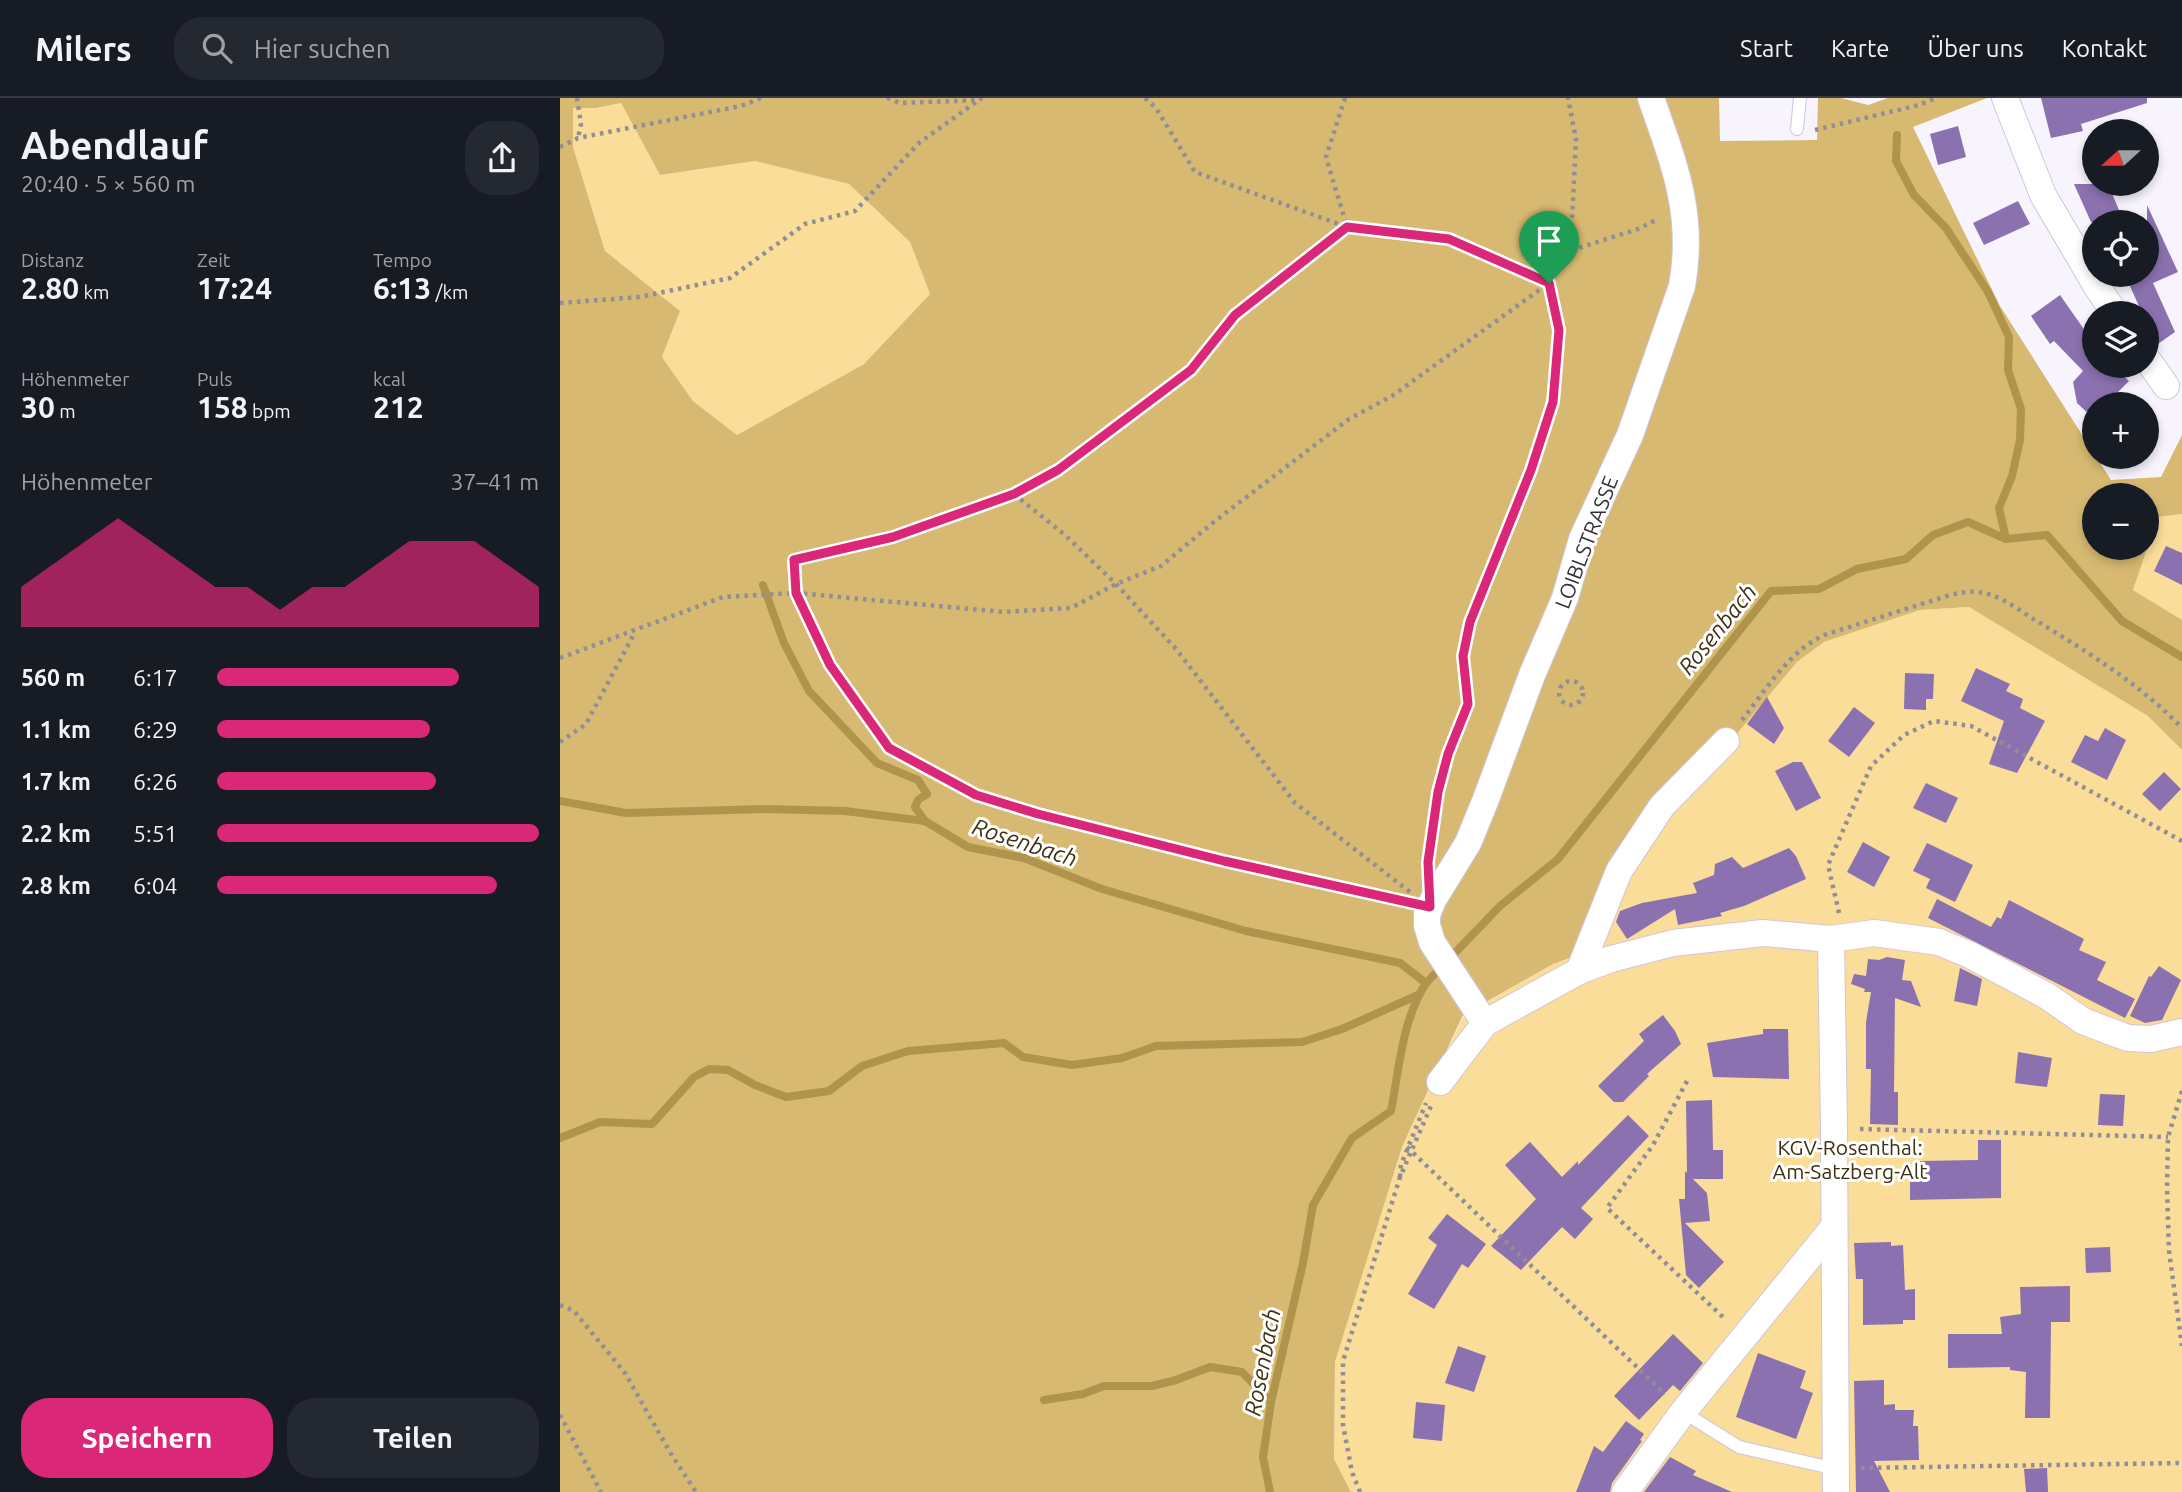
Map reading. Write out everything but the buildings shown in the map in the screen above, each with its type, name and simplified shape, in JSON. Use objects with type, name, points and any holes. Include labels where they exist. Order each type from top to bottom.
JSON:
[{"type":"street","name":"LOIBLSTRASSE","points":[[1479,1015],[1429,934],[1427,915],[1468,844],[1532,675],[1557,619],[1582,539],[1630,435],[1682,286],[1687,233],[1684,206],[1676,170],[1651,98]]},
{"type":"street","points":[[2005,98],[2043,195],[2107,301]]},
{"type":"street","points":[[2159,376],[2166,386]]},
{"type":"street","points":[[1579,971],[1619,871],[1662,806],[1726,741]]},
{"type":"street","points":[[1434,1092],[1479,1015],[1611,959],[1673,943],[1763,933],[1831,940],[1874,933],[1939,942],[1970,955],[2047,996],[2083,1021],[2109,1031],[2128,1038],[2151,1039],[2182,1032]]},
{"type":"street","points":[[1831,940],[1836,1480]]},
{"type":"street","points":[[1625,1492],[1683,1412],[1833,1228]]},
{"type":"lane","points":[[1797,128],[1800,98]]},
{"type":"lane","points":[[1683,1412],[1739,1447],[1836,1480]]},
{"type":"path","points":[[576,98],[581,124],[578,138]]},
{"type":"path","points":[[560,147],[578,138],[741,106],[761,98]]},
{"type":"path","points":[[887,98],[900,103],[981,99]]},
{"type":"path","points":[[1145,98],[1156,108],[1195,172],[1347,227],[1449,239],[1549,283]]},
{"type":"path","points":[[1345,98],[1326,156],[1347,227]]},
{"type":"path","points":[[560,658],[723,597],[796,593],[1004,612],[1071,608],[1116,583],[1161,566],[1215,521],[1349,419],[1392,396],[1549,283],[1563,253],[1572,222],[1576,139],[1568,98]]},
{"type":"path","points":[[1797,128],[1811,131],[1936,98]]},
{"type":"path","points":[[560,303],[640,297],[730,278],[805,224],[855,211],[919,143],[981,99]]},
{"type":"path","points":[[1563,253],[1639,229],[1684,206]]},
{"type":"path","points":[[1347,227],[1235,315],[1191,370],[1058,470],[1014,494],[893,537],[794,560],[796,593],[830,665],[889,748],[976,795],[1038,814],[1224,861],[1430,907]]},
{"type":"path","points":[[1428,862],[1438,792],[1448,754],[1468,704],[1463,656],[1470,622],[1531,470],[1553,402],[1559,330],[1549,283]]},
{"type":"path","points":[[1014,494],[1065,535],[1116,583],[1176,649],[1295,803],[1430,907]]},
{"type":"path","points":[[1726,741],[1796,653],[1810,642],[1824,635],[1950,595],[1971,591],[1989,594],[2004,601],[2073,642],[2160,704],[2182,728]]},
{"type":"path","points":[[560,742],[586,724],[636,631]]},
{"type":"path","points":[[1570,681],[1580,685],[1583,692],[1579,702],[1572,705],[1564,702],[1560,696],[1563,685],[1570,681]]},
{"type":"path","points":[[1831,940],[1841,922],[1828,865],[1871,766],[1904,735],[1934,721],[1971,726],[2182,841]]},
{"type":"path","points":[[1687,1081],[1653,1145],[1606,1208],[1744,1337]]},
{"type":"path","points":[[2182,1091],[2168,1137],[2169,1251],[2182,1346]]},
{"type":"path","points":[[1360,1492],[1352,1472],[1343,1425],[1343,1361],[1400,1177],[1434,1092]]},
{"type":"path","points":[[1410,1149],[1434,1092]]},
{"type":"path","points":[[1834,1128],[2168,1137]]},
{"type":"path","points":[[1410,1149],[1683,1412]]},
{"type":"path","points":[[560,1306],[574,1311],[625,1373],[696,1492]]},
{"type":"path","points":[[560,1415],[601,1492]]},
{"type":"path","points":[[1836,1480],[2182,1463]]},
{"type":"green space","points":[[621,103],[660,175],[755,161],[849,184],[910,242],[930,294],[864,364],[737,435],[693,401],[662,357],[680,311],[605,251],[573,147],[572,108],[596,108]]},
{"type":"green space","points":[[2182,514],[2182,620],[2133,590],[2143,560],[2159,560],[2159,517]]},
{"type":"green space","name":"KGV-Rosenthal: Am-Satzberg-Alt","points":[[1969,607],[2149,716],[2182,750],[2182,1492],[1351,1492],[1334,1459],[1335,1362],[1402,1147],[1464,1015],[1553,964],[1592,950],[1627,875],[1658,828],[1797,662],[1824,642],[1920,610]]},
{"type":"shaded area","points":[[560,98],[1719,98],[1720,141],[1817,140],[1818,98],[1841,98],[1868,105],[1888,98],[1987,98],[1913,127],[2000,306],[2082,435],[2082,469],[2104,469],[2111,480],[2161,477],[2182,435],[2182,514],[2159,517],[2159,483],[2082,483],[2082,560],[2143,560],[2133,590],[2182,620],[2182,750],[2148,716],[1969,607],[1920,610],[1824,642],[1797,662],[1658,828],[1627,875],[1592,950],[1553,964],[1463,1015],[1402,1147],[1335,1362],[1334,1459],[1351,1492],[560,1492]],"holes":[[[621,103],[660,175],[755,161],[849,184],[910,242],[930,294],[864,364],[737,435],[693,401],[662,357],[680,311],[605,251],[573,147],[573,108],[596,108]]]},
{"type":"waterway","points":[[1897,135],[1896,161],[1914,195],[1946,228],[1988,292],[2009,337],[2008,370],[2021,409],[2020,440],[2012,476],[1999,508],[2006,539]]},
{"type":"waterway","name":"Rosenbach","points":[[1270,1492],[1263,1457],[1271,1402],[1303,1263],[1313,1205],[1352,1138],[1391,1111],[1402,1045],[1418,997],[1426,983],[1500,906],[1558,859],[1771,591],[1819,589],[1857,569],[1906,559],[1933,535],[1968,522],[2006,539],[2047,535],[2122,621],[2182,657]]},
{"type":"waterway","points":[[763,585],[784,643],[809,691],[877,763],[918,780],[927,794],[918,800],[915,807],[925,821]]},
{"type":"waterway","name":"Rosenbach","points":[[560,801],[626,813],[767,809],[845,811],[925,821],[968,847],[1024,858],[1102,889],[1246,931],[1400,963],[1426,983]]},
{"type":"waterway","points":[[560,1138],[600,1122],[652,1124],[694,1077],[709,1069],[728,1070],[755,1085],[786,1097],[829,1091],[862,1066],[908,1051],[1004,1043],[1023,1057],[1072,1065],[1122,1058],[1156,1046],[1302,1042],[1342,1029],[1418,995]]},
{"type":"waterway","points":[[1044,1400],[1083,1394],[1104,1386],[1152,1386],[1210,1367],[1242,1372],[1271,1402]]},
{"type":"route","points":[[1347,227],[1449,239],[1549,283],[1559,330],[1553,402],[1531,470],[1470,622],[1463,656],[1468,704],[1448,754],[1438,792],[1428,862],[1430,907],[1224,861],[1038,814],[976,795],[889,748],[830,665],[796,593],[794,560],[893,537],[1014,494],[1058,470],[1191,370],[1235,315],[1347,227]]}]
